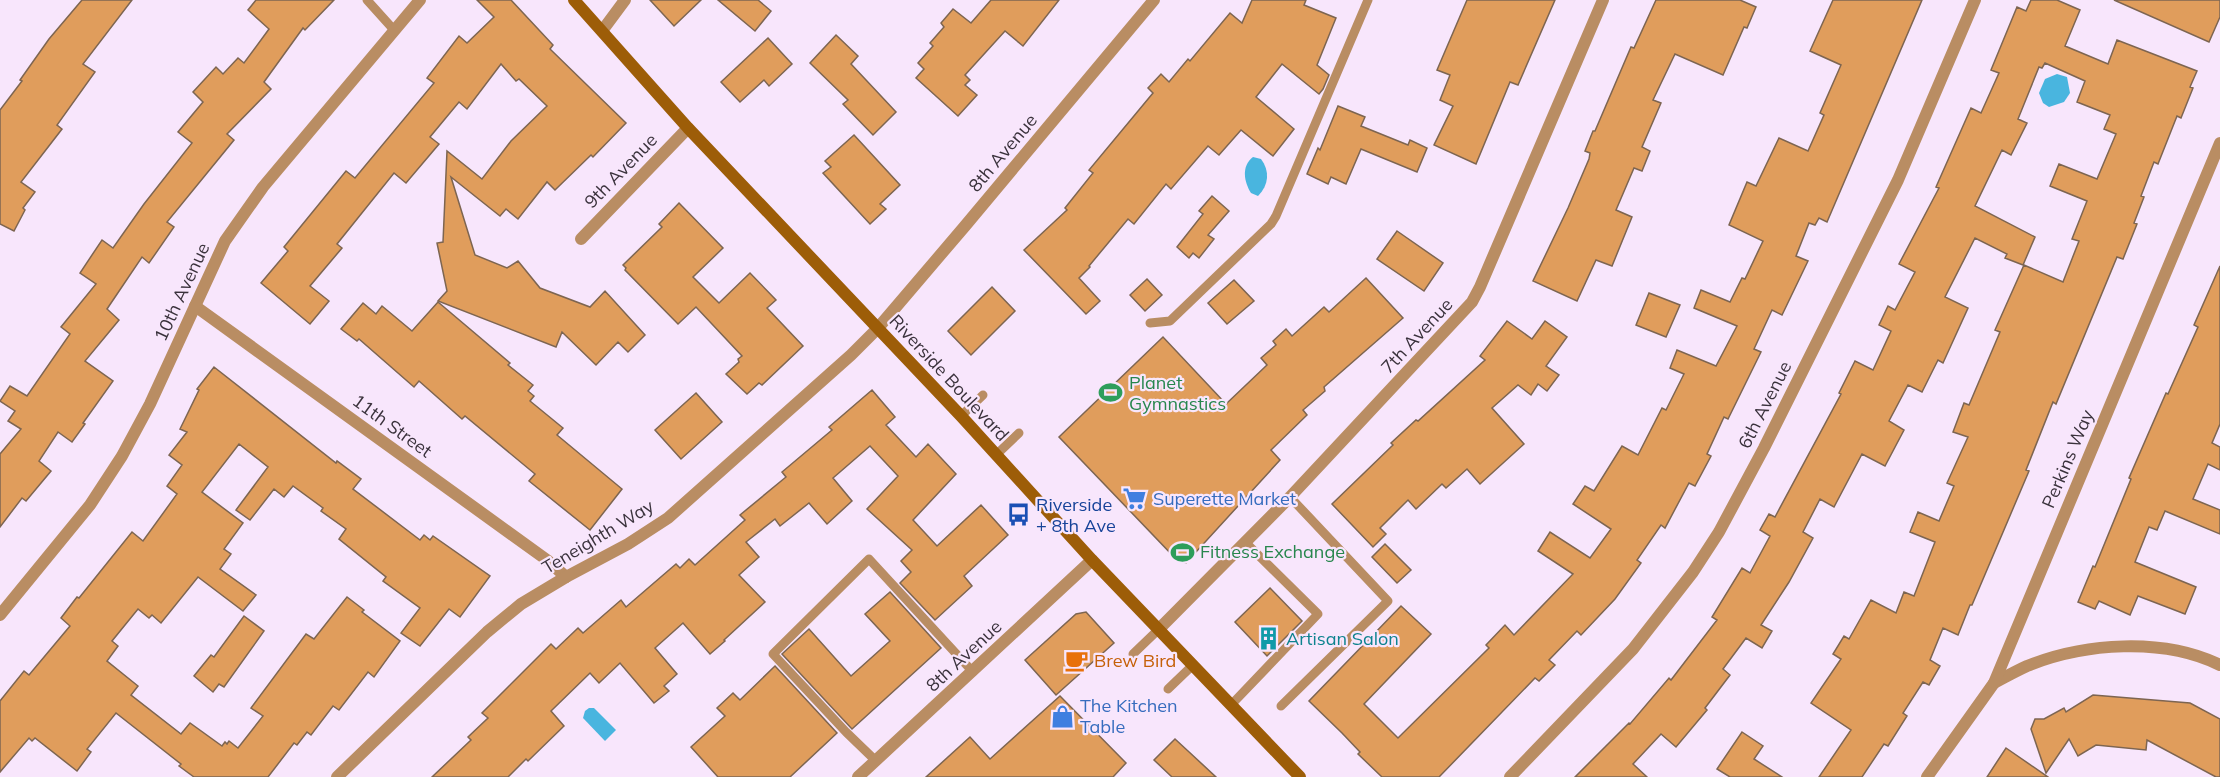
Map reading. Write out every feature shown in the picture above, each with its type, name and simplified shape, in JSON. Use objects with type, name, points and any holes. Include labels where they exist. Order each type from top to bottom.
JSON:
[{"type":"main road","name":"Riverside Boulevard","points":[[574,0],[688,128],[961,416],[1092,560],[1300,777]]},
{"type":"street","name":"10th Avenue","points":[[0,615],[90,505],[122,456],[150,405],[225,241],[262,187],[420,0]]},
{"type":"street","points":[[602,31],[625,0]]},
{"type":"street","name":"8th Avenue","points":[[878,328],[1154,0]]},
{"type":"street","name":"7th Avenue","points":[[1159,629],[1290,497],[1472,302],[1603,0]]},
{"type":"street","name":"6th Avenue","points":[[1510,777],[1633,649],[1687,580],[1719,532],[1898,180],[1975,0]]},
{"type":"street","name":"9th Avenue","points":[[581,239],[688,128]]},
{"type":"street","name":"Perkins Way","points":[[1927,777],[1994,683],[2220,143]]},
{"type":"street","name":"11th Street","points":[[195,306],[547,560],[566,577]]},
{"type":"street","name":"Teneighth Way","points":[[337,777],[487,632],[521,604],[628,544],[668,518],[800,402],[878,328]]},
{"type":"street","name":"8th Avenue","points":[[858,777],[974,672],[1092,560]]},
{"type":"street","points":[[1994,683],[2026,666],[2097,649],[2126,647],[2164,649],[2220,665]]},
{"type":"lane","points":[[367,0],[394,30]]},
{"type":"lane","points":[[1149,323],[1170,321],[1271,224],[1368,0]]},
{"type":"lane","points":[[961,416],[983,395]]},
{"type":"lane","points":[[996,455],[1019,433]]},
{"type":"lane","points":[[1281,706],[1388,601],[1290,497]]},
{"type":"lane","points":[[1231,705],[1318,614],[1245,542]]},
{"type":"lane","points":[[876,761],[773,654],[869,559],[974,672]]},
{"type":"lane","points":[[1133,654],[1159,629]]},
{"type":"lane","points":[[1168,690],[1193,665]]},
{"type":"water","points":[[2057,74],[2067,77],[2070,93],[2064,102],[2049,107],[2043,103],[2039,93],[2045,79]]},
{"type":"water","points":[[1253,157],[1261,159],[1267,173],[1266,183],[1258,196],[1251,193],[1245,179],[1245,169]]},
{"type":"water","points":[[594,708],[616,730],[605,741],[583,718],[585,711]]},
{"type":"building","points":[[82,0],[132,0],[83,64],[95,72],[57,125],[62,129],[21,182],[35,192],[23,208],[25,210],[14,231],[0,224],[0,110],[49,39]]},
{"type":"building","points":[[256,0],[334,0],[305,30],[303,28],[264,82],[271,89],[227,134],[234,140],[167,222],[174,227],[149,263],[142,257],[107,309],[119,320],[85,361],[113,381],[72,442],[58,432],[39,461],[51,471],[26,501],[22,498],[0,527],[0,454],[21,429],[8,421],[15,411],[0,401],[10,386],[27,396],[70,334],[61,327],[96,284],[80,273],[102,240],[113,248],[192,143],[178,132],[203,102],[193,92],[216,67],[223,74],[238,58],[244,63],[269,29],[248,10]]},
{"type":"building","points":[[477,0],[511,0],[553,45],[550,49],[626,123],[593,157],[591,155],[555,190],[547,182],[518,219],[506,209],[500,216],[451,177],[475,255],[507,268],[518,261],[540,288],[590,307],[605,291],[645,335],[628,352],[618,342],[596,365],[562,332],[556,347],[438,301],[447,291],[437,243],[443,242],[447,151],[482,179],[511,141],[547,106],[519,79],[516,81],[501,64],[467,109],[459,102],[430,137],[439,144],[406,183],[394,173],[337,244],[342,248],[310,286],[329,301],[310,324],[261,283],[288,251],[284,247],[346,171],[355,178],[434,83],[427,78],[459,36],[467,43],[494,17]]},
{"type":"building","points":[[650,0],[701,0],[674,26]]},
{"type":"building","points":[[718,0],[758,0],[771,11],[755,31]]},
{"type":"building","points":[[991,0],[1059,0],[1023,46],[1005,31],[965,75],[970,80],[965,85],[977,95],[958,116],[916,78],[924,69],[918,63],[933,46],[930,43],[944,27],[941,23],[953,9],[971,23]]},
{"type":"building","points":[[1252,0],[1306,0],[1304,5],[1336,18],[1317,65],[1329,75],[1323,89],[1319,94],[1282,64],[1256,97],[1294,129],[1273,156],[1241,130],[1219,155],[1208,146],[1171,189],[1166,184],[1134,224],[1128,219],[1079,278],[1100,301],[1086,314],[1024,250],[1067,210],[1065,208],[1093,173],[1089,170],[1153,93],[1148,88],[1161,74],[1169,82],[1188,59],[1190,61],[1230,13],[1242,23]]},
{"type":"building","points":[[1467,0],[1555,0],[1518,85],[1510,82],[1476,164],[1434,145],[1453,106],[1440,100],[1450,75],[1437,70]]},
{"type":"building","points":[[1656,0],[1740,0],[1756,7],[1747,28],[1744,27],[1723,75],[1675,54],[1653,100],[1661,103],[1642,147],[1650,151],[1642,171],[1634,168],[1616,210],[1632,217],[1612,266],[1596,260],[1577,301],[1533,281],[1589,159],[1590,153],[1585,151],[1593,131],[1595,131],[1631,47],[1634,48]]},
{"type":"building","points":[[1833,0],[1922,0],[1827,222],[1819,218],[1815,225],[1809,223],[1796,256],[1808,261],[1782,315],[1772,310],[1754,349],[1761,352],[1728,419],[1724,417],[1707,454],[1711,456],[1695,486],[1689,483],[1665,528],[1661,525],[1637,560],[1641,563],[1615,599],[1581,635],[1577,631],[1549,660],[1555,665],[1539,681],[1535,678],[1439,777],[1382,777],[1309,701],[1401,606],[1431,634],[1364,704],[1398,738],[1489,648],[1486,645],[1505,625],[1514,635],[1573,574],[1538,551],[1550,532],[1590,558],[1611,529],[1573,504],[1585,486],[1594,491],[1622,446],[1638,455],[1662,408],[1666,410],[1684,374],[1670,368],[1677,350],[1716,366],[1737,326],[1694,308],[1701,290],[1730,302],[1742,278],[1745,279],[1763,241],[1729,225],[1747,182],[1756,186],[1779,138],[1808,151],[1824,115],[1820,113],[1841,65],[1810,51]]},
{"type":"building","points":[[2031,0],[2057,0],[2080,10],[2065,46],[2108,64],[2117,40],[2197,71],[2181,118],[2177,116],[2158,164],[2154,162],[2141,196],[2144,197],[2134,223],[2137,224],[2123,259],[2117,257],[2056,404],[2053,402],[2026,470],[2029,471],[1972,605],[1970,605],[1958,635],[1943,628],[1930,660],[1940,666],[1929,685],[1923,682],[1903,713],[1907,716],[1888,746],[1884,744],[1862,777],[1819,777],[1851,730],[1811,703],[1841,659],[1833,654],[1844,636],[1849,639],[1871,600],[1896,613],[1904,592],[1914,596],[1935,542],[1910,532],[1918,512],[1939,521],[1954,486],[1947,483],[1968,437],[1953,432],[1964,403],[1969,405],[2000,332],[1995,330],[2024,265],[2063,282],[2079,241],[2072,239],[2087,201],[2050,186],[2059,164],[2097,179],[2116,134],[2104,129],[2110,115],[2077,102],[2085,81],[2045,63],[2042,68],[2039,67],[2018,119],[2027,123],[2011,155],[2002,150],[1975,206],[2035,237],[2023,265],[2005,258],[2007,254],[1975,238],[1945,297],[1968,308],[1943,363],[1938,360],[1922,392],[1908,385],[1889,421],[1904,430],[1885,466],[1862,454],[1834,507],[1820,499],[1803,532],[1813,538],[1789,582],[1761,625],[1772,631],[1762,648],[1746,638],[1723,669],[1730,675],[1705,708],[1707,710],[1676,747],[1661,734],[1633,764],[1647,777],[1575,777],[1630,724],[1669,678],[1671,680],[1717,620],[1712,617],[1742,568],[1750,573],[1770,536],[1760,530],[1769,514],[1775,517],[1841,394],[1839,393],[1855,361],[1873,370],[1891,331],[1879,325],[1888,306],[1895,310],[1915,272],[1899,264],[1939,188],[1936,187],[1971,108],[1981,113],[1999,73],[1991,70],[2017,7],[2026,11]]},
{"type":"building","points":[[2114,0],[2220,0],[2220,17],[2209,42]]},
{"type":"building","points":[[836,35],[858,56],[851,64],[896,112],[873,135],[843,104],[848,100],[810,63]]},
{"type":"building","points":[[768,38],[792,64],[769,86],[764,80],[740,102],[721,82]]},
{"type":"building","points":[[1338,106],[1365,117],[1361,126],[1408,145],[1410,140],[1427,148],[1417,172],[1361,149],[1346,184],[1331,177],[1328,184],[1307,174],[1318,148],[1320,150]]},
{"type":"building","points":[[854,135],[900,185],[880,204],[886,209],[870,224],[823,173],[831,167],[825,161]]},
{"type":"building","points":[[1212,196],[1229,211],[1208,235],[1214,239],[1199,258],[1193,253],[1189,258],[1177,247],[1203,214],[1199,211]]},
{"type":"building","points":[[679,203],[723,248],[693,277],[719,303],[750,273],[776,300],[767,308],[803,346],[762,385],[759,383],[747,394],[726,374],[742,356],[696,307],[678,324],[625,270],[623,265],[662,227],[659,224]]},
{"type":"building","points":[[1397,231],[1443,263],[1424,291],[1377,259]]},
{"type":"building","points":[[2220,266],[2220,424],[2212,443],[2220,447],[2220,470],[2208,464],[2193,499],[2220,510],[2220,534],[2165,511],[2157,530],[2149,527],[2135,562],[2196,587],[2185,614],[2138,596],[2130,615],[2099,601],[2095,609],[2078,602],[2093,566],[2095,567],[2131,479],[2129,478],[2166,393],[2168,394],[2198,327],[2194,325]]},
{"type":"building","points":[[1366,278],[1403,318],[1324,387],[1325,391],[1303,410],[1307,415],[1271,450],[1280,460],[1186,563],[1177,560],[1059,437],[1163,337],[1226,404],[1267,365],[1261,358],[1276,345],[1273,341],[1286,329],[1292,336],[1324,307],[1329,312]]},
{"type":"building","points":[[1147,279],[1162,295],[1145,311],[1130,295]]},
{"type":"building","points":[[1234,280],[1254,301],[1227,324],[1208,303]]},
{"type":"building","points":[[992,287],[1015,311],[971,355],[948,331]]},
{"type":"building","points":[[1649,293],[1680,305],[1666,337],[1636,325]]},
{"type":"building","points":[[438,302],[533,385],[528,391],[534,396],[530,401],[563,428],[557,435],[622,489],[590,530],[529,481],[535,474],[465,416],[462,419],[419,381],[414,387],[359,339],[357,341],[341,329],[363,303],[376,314],[382,306],[412,331]]},
{"type":"building","points":[[1507,321],[1532,339],[1545,321],[1567,337],[1546,366],[1559,375],[1547,391],[1538,384],[1531,395],[1518,385],[1492,408],[1524,444],[1480,484],[1467,469],[1446,488],[1442,484],[1416,509],[1408,500],[1380,528],[1386,534],[1373,547],[1332,504],[1393,445],[1391,443],[1485,360],[1480,356]]},
{"type":"building","points":[[214,367],[336,463],[337,461],[361,479],[353,489],[420,540],[424,535],[430,540],[433,536],[490,576],[460,617],[449,609],[420,646],[401,633],[420,608],[383,581],[386,577],[339,539],[346,529],[321,511],[323,508],[293,486],[284,497],[274,489],[250,520],[236,510],[268,467],[239,444],[202,492],[243,523],[224,549],[231,554],[220,569],[256,595],[243,611],[198,577],[161,623],[152,615],[149,618],[138,609],[112,641],[118,646],[107,661],[138,686],[131,695],[181,734],[190,723],[222,746],[229,741],[238,748],[263,716],[251,708],[306,634],[314,639],[347,597],[364,610],[362,612],[400,641],[374,677],[368,672],[339,710],[333,706],[311,735],[307,732],[297,745],[294,743],[268,777],[194,777],[179,766],[181,764],[116,713],[87,749],[91,752],[77,771],[35,738],[32,741],[29,738],[0,772],[0,701],[24,671],[29,675],[70,626],[61,618],[132,532],[143,541],[177,494],[167,486],[182,465],[169,455],[187,432],[180,429],[199,390],[197,389]]},
{"type":"building","points":[[872,390],[895,417],[886,425],[916,457],[928,444],[956,474],[913,520],[937,546],[981,505],[1008,535],[964,576],[972,586],[935,620],[900,583],[911,572],[901,561],[912,550],[867,509],[898,476],[870,446],[833,478],[852,501],[827,524],[809,503],[780,526],[775,519],[746,542],[759,557],[739,575],[765,602],[725,641],[710,654],[683,623],[655,648],[677,674],[664,686],[669,691],[654,703],[620,663],[599,683],[590,673],[551,711],[564,726],[508,777],[432,777],[471,740],[468,737],[488,718],[482,713],[551,644],[556,649],[578,628],[583,633],[621,600],[626,607],[676,564],[680,568],[689,559],[695,565],[745,520],[740,515],[786,477],[782,472],[832,430],[829,427]]},
{"type":"building","points":[[696,393],[722,422],[681,459],[655,430]]},
{"type":"building","points":[[1385,544],[1411,570],[1397,583],[1372,557]]},
{"type":"building","name":"Artisan Salon","points":[[1270,588],[1302,621],[1267,656],[1235,622]]},
{"type":"building","points":[[890,592],[941,648],[852,729],[782,654],[809,629],[851,676],[890,641],[865,614]]},
{"type":"building","points":[[1086,612],[1114,643],[1056,695],[1025,660],[1076,614]]},
{"type":"building","points":[[244,616],[264,631],[224,687],[219,684],[213,692],[194,676],[211,655],[214,657]]},
{"type":"building","points":[[775,666],[837,733],[790,777],[718,777],[691,747],[725,716],[717,708],[733,693],[740,700]]},
{"type":"building","points":[[2093,695],[2190,703],[2220,719],[2220,777],[2216,777],[2147,740],[2146,750],[2096,745],[2078,756],[2069,739],[2046,773],[2031,729],[2035,719],[2044,719],[2064,708],[2066,712]]},
{"type":"building","points":[[1060,696],[1126,763],[1113,777],[926,777],[970,737],[990,759]]},
{"type":"building","points":[[1742,732],[1763,746],[1754,759],[1782,777],[1730,777],[1717,769]]},
{"type":"building","points":[[1175,739],[1216,777],[1172,777],[1154,760]]},
{"type":"building","points":[[2006,748],[2048,777],[1987,777]]},
{"type":"place","name":"Planet Gymnastics","points":[[1111,393]]},
{"type":"place","name":"Superette Market","points":[[1135,499]]},
{"type":"place","name":"Riverside + 8th Ave","points":[[1018,515]]},
{"type":"place","name":"Fitness Exchange","points":[[1182,552]]},
{"type":"place","name":"Artisan Salon","points":[[1268,639]]},
{"type":"place","name":"Brew Bird","points":[[1076,661]]},
{"type":"place","name":"The Kitchen Table","points":[[1062,716]]}]
